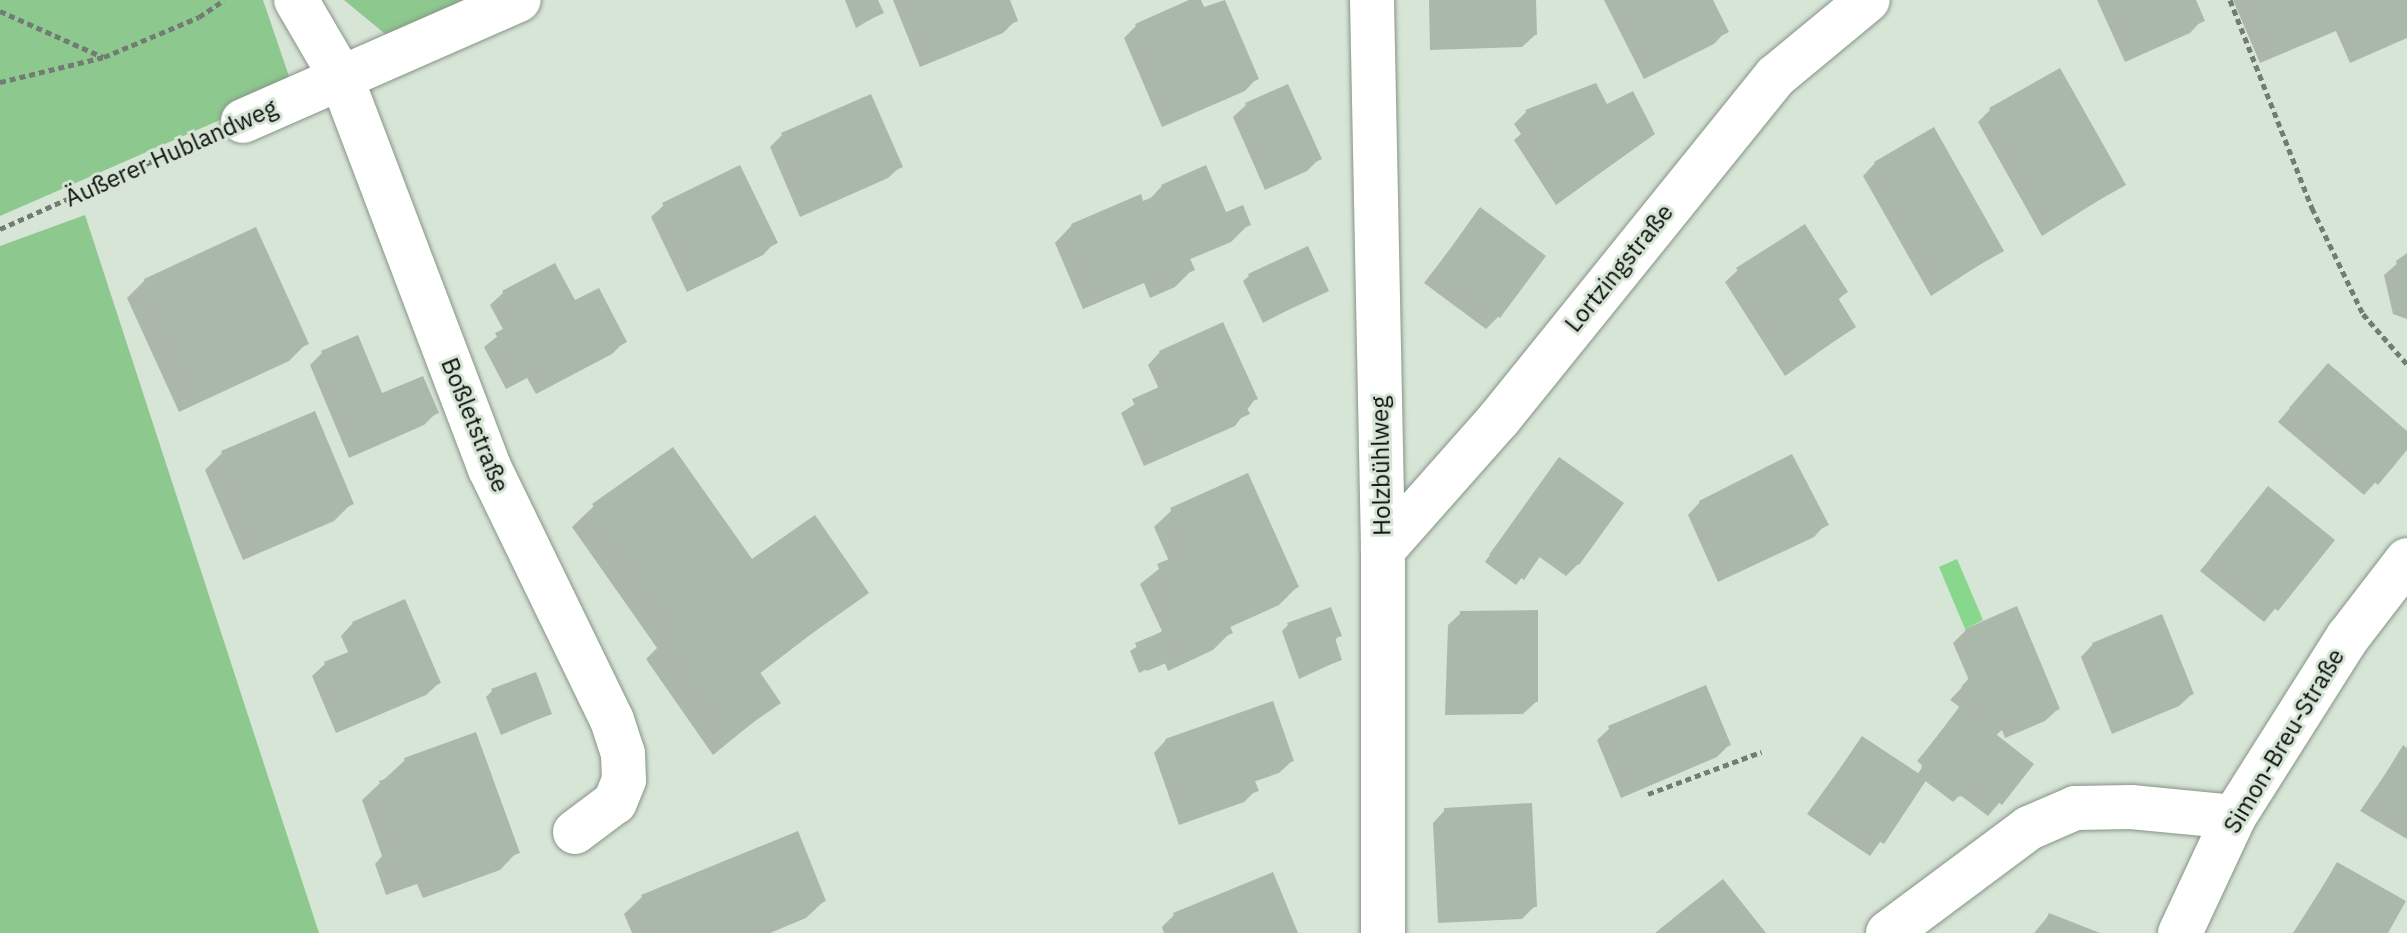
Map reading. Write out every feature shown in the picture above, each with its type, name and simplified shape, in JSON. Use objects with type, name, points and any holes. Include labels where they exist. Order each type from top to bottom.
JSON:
[{"type":"street","name":"Boßletstraße","points":[[296,0],[341,77],[490,469],[612,720],[623,753],[624,780],[615,802],[575,832]]},
{"type":"street","name":"Äußerer Hublandweg","points":[[243,121],[519,0]]},
{"type":"street","name":"Holzbühlweg","points":[[1372,0],[1383,550],[1383,933]]},
{"type":"street","name":"Lortzingstraße","points":[[1383,550],[1499,419],[1776,76],[1868,0]]},
{"type":"street","name":"Simon-Breu-Straße","points":[[2180,933],[2234,817],[2348,637],[2407,560]]},
{"type":"street","points":[[1888,933],[2029,828],[2075,808],[2131,807],[2234,817]]},
{"type":"path","points":[[0,82],[104,57],[199,17],[224,0]]},
{"type":"path","points":[[2230,0],[2312,208],[2363,314],[2407,364]]},
{"type":"path","points":[[0,11],[104,57]]},
{"type":"path","name":"Äußerer Hublandweg","points":[[0,229],[243,121]]},
{"type":"path","points":[[1648,794],[1761,752]]},
{"type":"shaded area","points":[[0,0],[263,0],[293,88],[0,216]]},
{"type":"shaded area","points":[[344,0],[472,0],[390,38]]},
{"type":"shaded area","points":[[85,215],[319,933],[0,933],[0,246]]},
{"type":"shaded area","points":[[1957,559],[1983,620],[1965,629],[1939,567]]},
{"type":"building","points":[[853,0],[878,0],[884,13],[862,23]]},
{"type":"building","points":[[910,0],[1010,0],[1018,21],[932,56]]},
{"type":"building","points":[[1189,0],[1201,0],[1204,7],[1225,0],[1259,79],[1175,116],[1135,24]]},
{"type":"building","points":[[1441,0],[1536,0],[1537,35],[1442,39]]},
{"type":"building","points":[[1622,0],[1713,0],[1729,32],[1656,68]]},
{"type":"building","points":[[2115,0],[2196,0],[2205,21],[2137,51]]},
{"type":"building","points":[[2251,0],[2407,0],[2407,33],[2362,52],[2349,20],[2273,52]]},
{"type":"building","points":[[2060,68],[2126,185],[2054,225],[1989,108]]},
{"type":"building","points":[[1596,83],[1607,104],[1633,91],[1655,134],[1569,195],[1526,126],[1533,121],[1525,110]]},
{"type":"building","points":[[1288,84],[1322,159],[1278,179],[1245,103]]},
{"type":"building","points":[[871,94],[903,167],[813,206],[781,133]]},
{"type":"building","points":[[1934,127],[2004,251],[1944,285],[1874,162]]},
{"type":"building","points":[[740,165],[778,243],[700,281],[662,203]]},
{"type":"building","points":[[1206,165],[1226,212],[1243,205],[1251,225],[1187,252],[1195,270],[1168,282],[1162,267],[1100,293],[1071,224],[1141,194],[1143,201],[1165,192],[1161,185]]},
{"type":"building","points":[[1480,207],[1546,256],[1500,318],[1435,270]]},
{"type":"building","points":[[1805,224],[1848,292],[1838,298],[1856,327],[1798,365],[1736,268]]},
{"type":"building","points":[[256,227],[309,344],[197,396],[144,279]]},
{"type":"building","points":[[1308,246],[1329,291],[1269,319],[1248,274]]},
{"type":"building","points":[[2407,253],[2407,305],[2406,305],[2396,261]]},
{"type":"building","points":[[555,263],[575,300],[599,288],[627,342],[548,383],[540,367],[519,378],[495,333],[517,322],[502,291]]},
{"type":"building","points":[[1223,322],[1258,399],[1245,404],[1250,414],[1157,455],[1132,399],[1173,381],[1159,351]]},
{"type":"building","points":[[358,335],[382,393],[423,376],[439,413],[361,447],[321,351]]},
{"type":"building","points":[[2328,363],[2407,431],[2407,450],[2378,485],[2289,408]]},
{"type":"building","points":[[315,411],[354,504],[260,544],[221,451]]},
{"type":"building","points":[[673,447],[752,559],[815,515],[869,593],[759,671],[781,703],[735,735],[666,636],[679,627],[592,504]]},
{"type":"building","points":[[1792,454],[1829,525],[1731,571],[1699,501]]},
{"type":"building","points":[[1559,457],[1624,503],[1579,565],[1549,543],[1524,580],[1489,555]]},
{"type":"building","points":[[1248,473],[1299,587],[1227,620],[1233,633],[1186,654],[1170,620],[1180,616],[1157,564],[1190,550],[1170,508]]},
{"type":"building","points":[[2268,486],[2335,540],[2278,611],[2211,557]]},
{"type":"building","points":[[405,599],[441,683],[349,722],[324,662],[363,646],[352,622]]},
{"type":"building","points":[[2017,606],[2060,709],[2018,727],[2014,719],[2009,725],[1961,687],[1980,666],[1965,629]]},
{"type":"building","points":[[1331,607],[1342,636],[1335,638],[1342,660],[1305,674],[1287,623]]},
{"type":"building","points":[[1538,610],[1538,702],[1457,703],[1460,611]]},
{"type":"building","points":[[2162,614],[2194,694],[2124,722],[2092,643]]},
{"type":"building","points":[[1159,633],[1171,661],[1147,671],[1135,643]]},
{"type":"building","points":[[536,672],[552,714],[507,731],[491,689]]},
{"type":"building","points":[[1706,685],[1731,745],[1633,787],[1608,726]]},
{"type":"building","points":[[1273,701],[1294,761],[1253,776],[1259,791],[1191,814],[1165,739]]},
{"type":"building","points":[[1960,706],[2034,764],[2002,805],[1972,782],[1960,797],[1921,767],[1933,752],[1928,748]]},
{"type":"building","points":[[476,732],[520,853],[441,882],[435,867],[404,879],[391,844],[400,841],[379,781],[408,771],[404,758]]},
{"type":"building","points":[[1862,736],[1927,779],[1884,844],[1818,801]]},
{"type":"building","points":[[2403,745],[2407,748],[2407,820],[2371,798]]},
{"type":"building","points":[[1532,803],[1537,907],[1449,912],[1444,808]]},
{"type":"building","points":[[798,831],[826,901],[747,933],[656,933],[641,895]]},
{"type":"building","points":[[2337,862],[2406,901],[2388,933],[2296,933]]},
{"type":"building","points":[[1273,872],[1298,933],[1181,933],[1173,913]]},
{"type":"building","points":[[1723,879],[1766,933],[1655,933],[1686,908]]},
{"type":"building","points":[[2049,913],[2100,933],[2040,933]]}]
